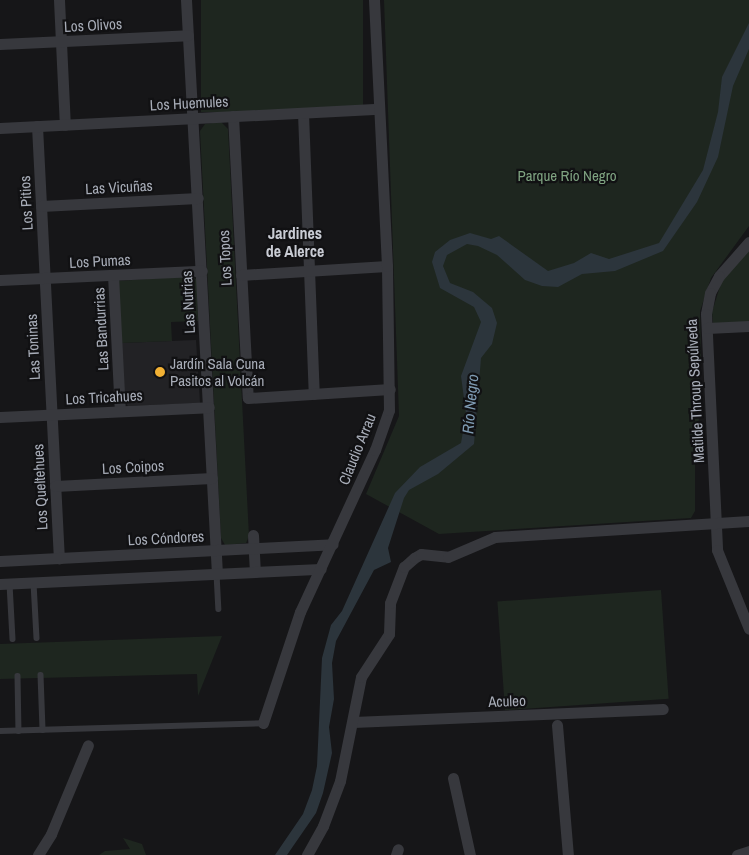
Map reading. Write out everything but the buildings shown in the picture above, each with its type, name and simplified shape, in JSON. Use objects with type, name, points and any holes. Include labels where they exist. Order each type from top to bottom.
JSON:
[{"type":"street","points":[[59,0],[65,125]]},
{"type":"street","name":"Las Nutrias","points":[[186,0],[218,574]]},
{"type":"street","name":"Claudio Arrau","points":[[263,723],[300,612],[384,430],[390,389],[387,266],[374,0]]},
{"type":"street","name":"Los Olivos","points":[[0,44],[188,35]]},
{"type":"street","name":"Los Huemules","points":[[0,128],[379,109]]},
{"type":"street","points":[[303,112],[314,394],[390,389]]},
{"type":"street","name":"Los Topos","points":[[233,116],[248,398],[314,394]]},
{"type":"street","name":"Los Pitios","points":[[37,126],[45,278]]},
{"type":"street","name":"Las Vicuñas","points":[[41,206],[198,198]]},
{"type":"street","name":"Matilde Throup Sepúlveda","points":[[749,242],[722,271],[713,287],[707,307],[717,550],[749,628]]},
{"type":"street","points":[[241,274],[387,266]]},
{"type":"street","name":"Los Pumas","points":[[0,280],[202,271]]},
{"type":"street","name":"Las Bandurrias","points":[[114,275],[120,411]]},
{"type":"street","name":"Las Toninas","points":[[45,278],[52,414]]},
{"type":"street","points":[[707,328],[749,326]]},
{"type":"street","name":"Los Tricahues","points":[[0,416],[209,407]]},
{"type":"street","name":"Los Queltehues","points":[[52,414],[59,558]]},
{"type":"street","name":"Los Coipos","points":[[55,486],[212,478]]},
{"type":"street","points":[[307,855],[323,826],[340,781],[361,677],[389,634],[390,603],[404,567],[422,554],[448,558],[495,537],[749,521]]},
{"type":"street","points":[[253,535],[255,572]]},
{"type":"street","name":"Los Cóndores","points":[[0,562],[333,544]]},
{"type":"street","points":[[21,560],[17,583],[321,569]]},
{"type":"street","name":"Aculeo","points":[[353,722],[663,709]]},
{"type":"street","points":[[557,725],[568,855]]},
{"type":"street","points":[[38,855],[51,834],[88,745]]},
{"type":"street","points":[[453,778],[470,855]]},
{"type":"street","points":[[737,855],[749,851]]},
{"type":"lane","points":[[218,574],[219,609]]},
{"type":"lane","points":[[17,583],[37,638]]},
{"type":"lane","points":[[13,639],[17,583]]},
{"type":"lane","points":[[41,675],[43,730]]},
{"type":"lane","points":[[18,676],[19,731]]},
{"type":"lane","points":[[0,731],[263,723]]},
{"type":"shaded area","name":"Jardín Sala Cuna Pasitos al Volcán","points":[[196,340],[200,403],[128,406],[123,400],[121,343]]},
{"type":"green space","points":[[201,0],[363,0],[363,112],[201,112]]},
{"type":"green space","name":"Parque Río Negro","points":[[384,0],[749,0],[749,226],[711,278],[700,311],[701,357],[698,361],[701,409],[695,439],[695,511],[691,518],[439,534],[366,494],[399,416]]},
{"type":"green space","points":[[221,122],[228,129],[249,536],[246,543],[225,545],[221,538],[200,131],[205,124]]},
{"type":"green space","points":[[749,250],[749,323],[713,323],[712,312],[722,280]]},
{"type":"green space","points":[[192,276],[197,280],[198,321],[171,322],[172,341],[121,343],[118,281]]},
{"type":"green space","points":[[661,590],[669,699],[505,710],[497,601]]},
{"type":"green space","points":[[222,636],[198,696],[197,674],[0,679],[0,644]]},
{"type":"green space","points":[[123,838],[142,844],[146,855],[99,855],[105,851],[130,849]]},
{"type":"water","name":"Río Negro","points":[[749,23],[749,49],[733,86],[718,157],[697,202],[663,251],[615,271],[582,274],[558,287],[542,286],[525,280],[497,255],[478,246],[467,244],[447,255],[443,266],[450,283],[473,292],[492,308],[497,323],[492,344],[481,358],[474,444],[438,474],[409,490],[404,498],[388,548],[391,562],[374,570],[336,641],[332,663],[334,699],[329,727],[332,753],[323,793],[316,813],[287,855],[275,855],[303,814],[312,790],[317,766],[322,658],[331,625],[342,611],[395,493],[420,467],[461,443],[466,414],[461,376],[481,322],[474,307],[440,288],[432,262],[435,252],[450,240],[470,233],[491,239],[499,236],[548,271],[574,263],[591,253],[609,259],[659,243],[703,170],[718,112],[722,77]]},
{"type":"place","name":"Jardín Sala Cuna Pasitos al Volcán","points":[[160,372]]},
{"type":"district","name":"Jardines de Alerce","points":[[295,242]]}]
